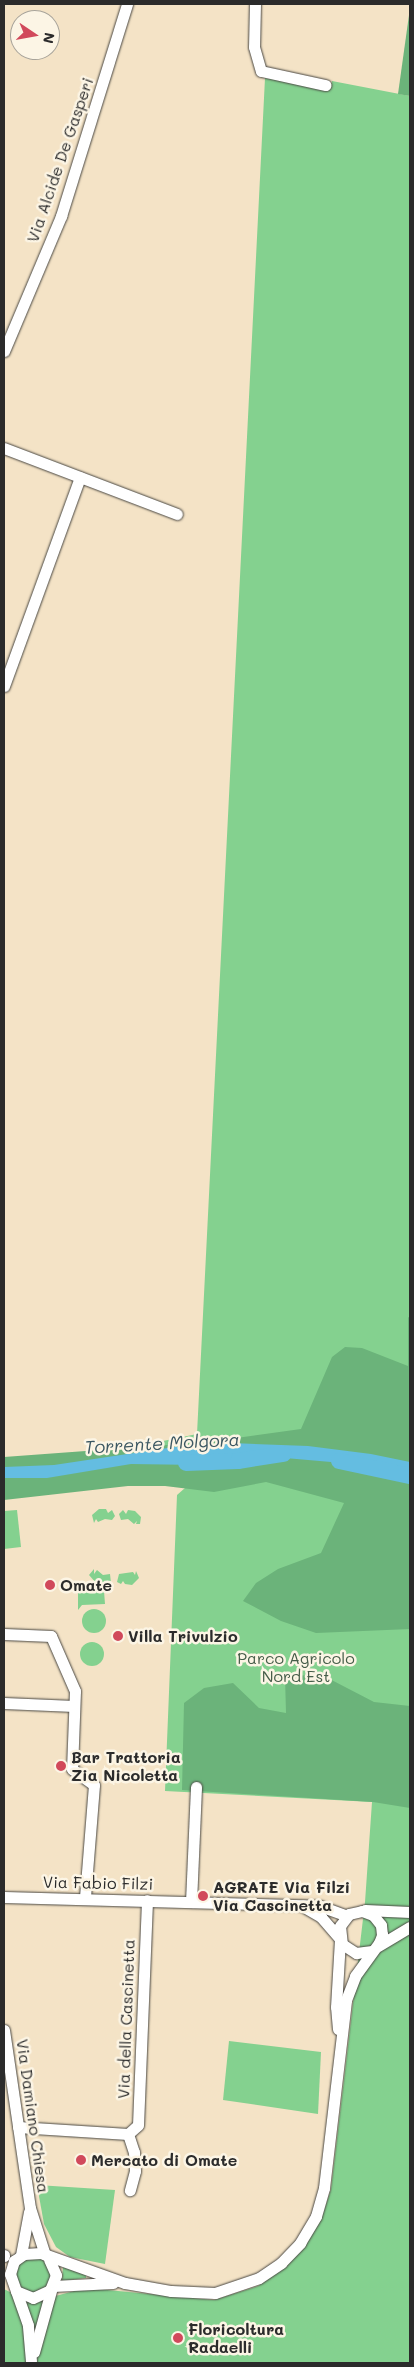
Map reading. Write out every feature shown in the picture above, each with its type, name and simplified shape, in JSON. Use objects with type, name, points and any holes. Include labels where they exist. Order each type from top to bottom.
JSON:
[{"type":"street","name":"Via Alcide De Gasperi","points":[[4,350],[63,210],[127,4]]},
{"type":"street","points":[[255,4],[254,47],[261,71],[325,85]]},
{"type":"street","points":[[4,448],[177,514]]},
{"type":"street","points":[[4,686],[80,476]]},
{"type":"street","points":[[4,1634],[51,1636],[75,1691],[72,1762],[74,1773],[94,1785],[85,1898]]},
{"type":"street","points":[[4,1703],[74,1706]]},
{"type":"street","points":[[191,1902],[196,1787]]},
{"type":"street","name":"Via Fabio Filzi","points":[[4,1898],[85,1898],[324,1906],[347,1916]]},
{"type":"street","name":"Via della Cascinetta","points":[[128,2134],[138,2125],[147,1900]]},
{"type":"street","points":[[302,1906],[321,1917],[353,1953],[374,1949],[410,1927]]},
{"type":"street","points":[[4,2256],[20,2256],[35,2252],[125,2283],[171,2291],[223,2291],[259,2278],[294,2250],[312,2225],[322,2199],[339,2042],[350,1988],[382,1933],[379,1923],[371,1914],[358,1911]]},
{"type":"street","points":[[339,2042],[336,2007],[340,1926],[347,1916],[358,1911],[410,1912]]},
{"type":"street","name":"Via Damiano Chiesa","points":[[4,2031],[30,2208],[47,2257]]},
{"type":"street","points":[[4,2110],[16,2111]]},
{"type":"street","points":[[18,2127],[128,2134],[134,2152],[135,2172],[130,2190]]},
{"type":"street","name":"Via Damiano Chiesa","points":[[20,2256],[30,2208]]},
{"type":"street","points":[[20,2256],[10,2270],[11,2286],[24,2312],[30,2339],[31,2362]]},
{"type":"street","points":[[31,2362],[56,2271],[47,2257]]},
{"type":"street","points":[[11,2286],[36,2298],[53,2286],[125,2283]]},
{"type":"street","points":[[24,2312],[41,2330]]},
{"type":"green space","points":[[410,15],[410,96],[398,94]]},
{"type":"green space","name":"Parco Agricolo Nord Est","points":[[265,78],[330,89],[332,81],[410,96],[410,2363],[4,2363],[4,2289],[25,2300],[36,2301],[86,2288],[214,2300],[258,2286],[287,2266],[306,2244],[322,2217],[331,2189],[365,1902],[372,1802],[165,1791],[177,1495],[185,1488],[124,1449],[197,1434]]},
{"type":"green space","points":[[408,1317],[410,1318],[410,1629],[316,1633],[281,1621],[243,1601],[256,1583],[278,1569],[321,1553],[344,1503],[266,1482],[214,1492],[165,1486],[128,1486],[4,1500],[4,1457],[208,1442],[301,1429],[332,1357],[345,1347],[362,1348],[408,1366]]},
{"type":"green space","points":[[99,1509],[106,1509],[108,1513],[112,1510],[115,1516],[112,1520],[105,1519],[98,1522],[96,1519],[94,1523],[92,1515]]},
{"type":"green space","points":[[17,1510],[21,1547],[4,1549],[4,1511]]},
{"type":"green space","points":[[123,1510],[126,1514],[128,1510],[135,1511],[141,1517],[140,1524],[136,1524],[137,1521],[134,1524],[128,1519],[121,1520],[119,1514]]},
{"type":"green space","points":[[94,1569],[94,1574],[97,1570],[103,1575],[110,1574],[111,1583],[106,1584],[105,1580],[103,1584],[96,1583],[89,1575]]},
{"type":"green space","points":[[136,1571],[139,1578],[132,1585],[125,1584],[123,1581],[121,1584],[117,1582],[119,1574],[133,1572],[135,1575]]},
{"type":"green space","points":[[78,1590],[104,1591],[105,1604],[82,1605],[78,1610]]},
{"type":"green space","points":[[94,1609],[99,1610],[105,1616],[105,1626],[99,1632],[94,1633],[89,1632],[83,1626],[82,1621],[83,1616],[89,1610]]},
{"type":"green space","points":[[92,1642],[97,1643],[103,1649],[103,1659],[97,1665],[92,1666],[87,1665],[81,1659],[80,1654],[81,1649],[87,1643]]},
{"type":"green space","points":[[320,1674],[374,1702],[410,1706],[410,1808],[373,1802],[182,1790],[184,1703],[204,1688],[233,1683],[259,1708],[286,1713],[285,1677]]},
{"type":"green space","points":[[229,2041],[321,2052],[318,2114],[223,2100]]},
{"type":"green space","points":[[37,2185],[115,2190],[105,2264],[70,2257],[56,2247],[44,2224]]},
{"type":"green space","points":[[33,2257],[46,2262],[51,2275],[46,2288],[33,2293],[20,2288],[15,2275],[20,2262]]},
{"type":"green space","points":[[63,2267],[86,2275],[86,2278],[62,2281]]},
{"type":"water","name":"Torrente Molgora","points":[[231,1443],[308,1446],[371,1454],[410,1462],[410,1475],[354,1464],[262,1456],[199,1465],[131,1464],[47,1478],[4,1478],[4,1467],[54,1465],[174,1447]]},
{"type":"waterway","name":"Torrente Molgora","points":[[186,1463],[238,1461],[283,1454]]},
{"type":"waterway","name":"Torrente Molgora","points":[[339,1461],[410,1476]]},
{"type":"place","name":"Omate","points":[[50,1585]]},
{"type":"place","name":"Villa Trivulzio","points":[[118,1636]]},
{"type":"place","name":"Bar Trattoria Zia Nicoletta","points":[[61,1766]]},
{"type":"place","name":"AGRATE Via Filzi Via Cascinetta","points":[[203,1896]]},
{"type":"place","name":"Mercato di Omate","points":[[81,2160]]},
{"type":"place","name":"Floricoltura Radaelli","points":[[178,2338]]}]
